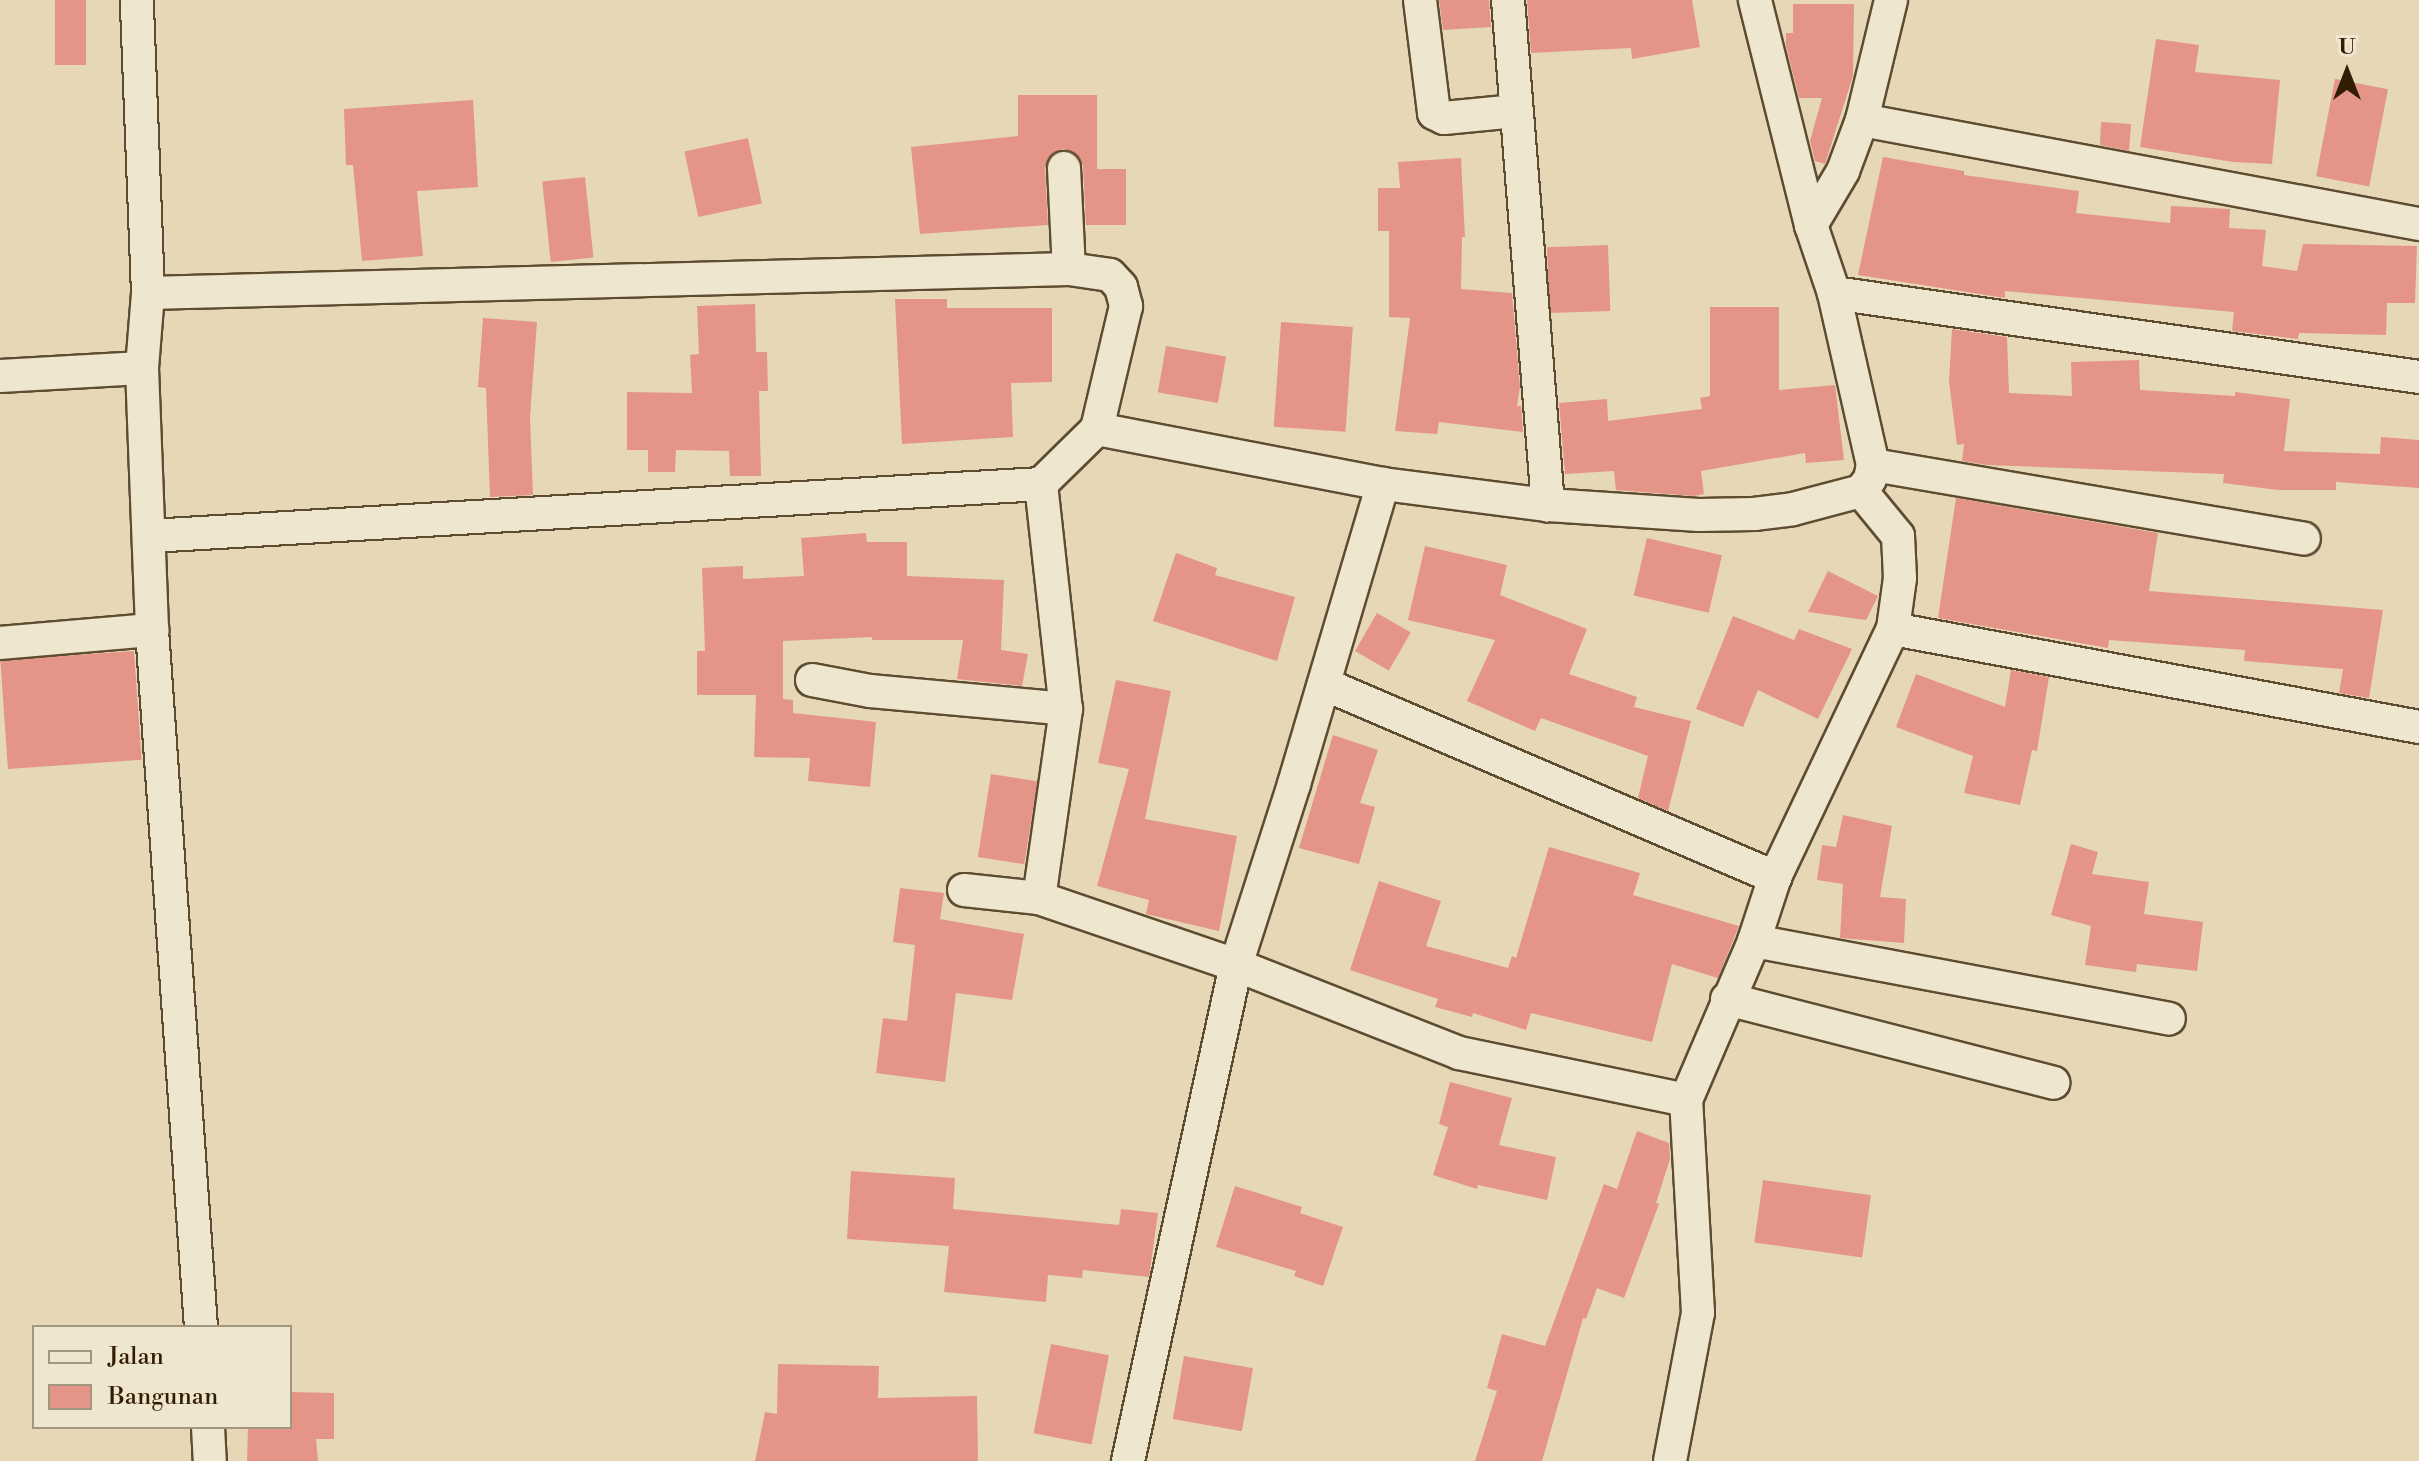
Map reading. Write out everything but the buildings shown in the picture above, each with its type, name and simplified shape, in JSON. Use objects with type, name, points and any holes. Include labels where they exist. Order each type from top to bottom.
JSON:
[{"type":"street","points":[[137,0],[148,293],[142,368],[152,630],[201,1325]]},
{"type":"street","points":[[1420,0],[1434,113],[1444,118],[1516,111]]},
{"type":"street","points":[[1508,0],[1548,505]]},
{"type":"street","points":[[1670,1461],[1698,1313],[1686,1100],[1754,941],[1775,877],[1893,629],[1900,578],[1898,536],[1867,478],[1834,293],[1811,225],[1755,0]]},
{"type":"street","points":[[1811,225],[1843,171],[1862,120],[1891,0]]},
{"type":"street","points":[[1862,120],[2419,224]]},
{"type":"street","points":[[1064,168],[1069,269]]},
{"type":"street","points":[[148,293],[1069,269],[1110,275],[1121,287],[1126,306],[1097,429],[1041,484],[150,536]]},
{"type":"street","points":[[1834,293],[2419,377]]},
{"type":"street","points":[[0,376],[142,368]]},
{"type":"street","points":[[1097,429],[1383,484],[1548,505],[1699,515],[1754,514],[1793,509],[1867,478],[2304,539]]},
{"type":"street","points":[[1039,898],[1066,709],[1041,484]]},
{"type":"street","points":[[1137,1459],[1236,965],[1383,484]]},
{"type":"street","points":[[1893,629],[2419,727]]},
{"type":"street","points":[[0,643],[152,630]]},
{"type":"street","points":[[812,680],[870,691],[1066,709]]},
{"type":"street","points":[[1324,684],[1775,877]]},
{"type":"street","points":[[964,890],[1039,898],[1236,965],[1459,1053],[1686,1100]]},
{"type":"street","points":[[1754,941],[2169,1019]]},
{"type":"street","points":[[1727,999],[2053,1083]]},
{"type":"street","points":[[208,1429],[210,1461]]}]
